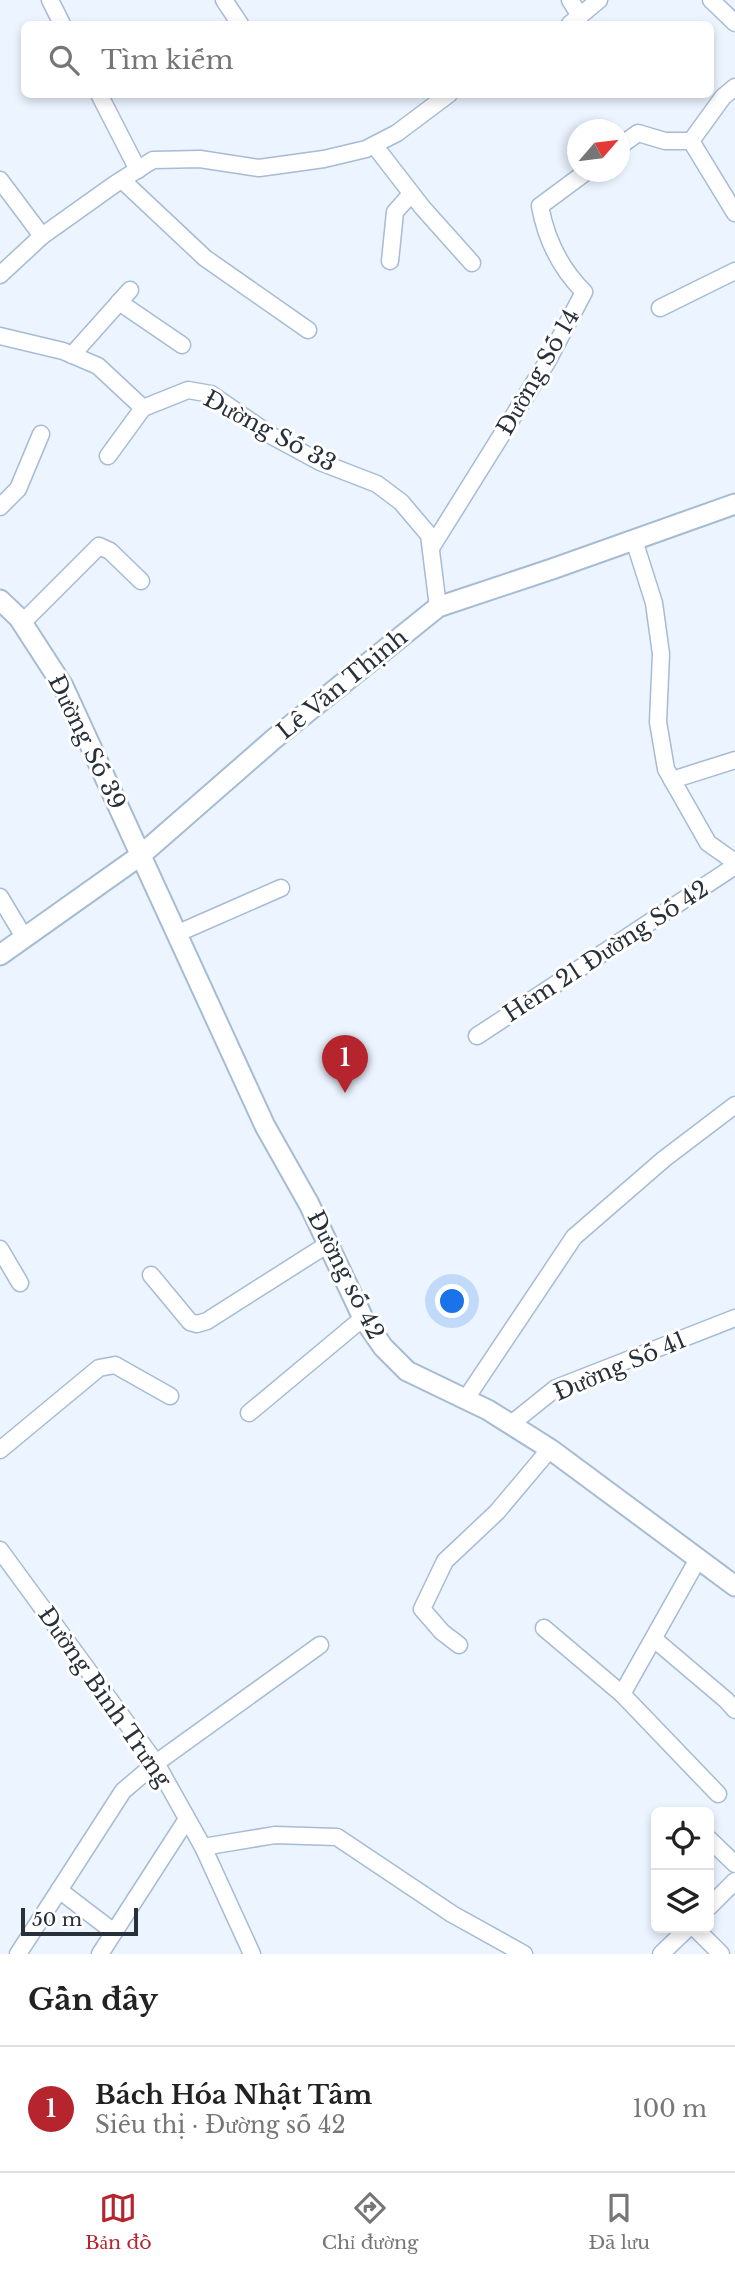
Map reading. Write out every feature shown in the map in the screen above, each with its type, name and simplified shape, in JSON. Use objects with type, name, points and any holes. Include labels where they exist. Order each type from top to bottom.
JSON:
[{"type":"street","points":[[50,0],[60,21]]},
{"type":"street","points":[[224,0],[238,21]]},
{"type":"street","points":[[570,0],[575,20],[599,0]]},
{"type":"street","points":[[711,0],[735,23]]},
{"type":"street","points":[[691,141],[723,97],[735,87]]},
{"type":"street","points":[[101,98],[138,170]]},
{"type":"street","points":[[0,275],[42,236],[153,160],[200,159],[259,169],[324,159],[374,145],[397,133],[444,98]]},
{"type":"street","points":[[630,139],[638,133],[665,141],[691,141]]},
{"type":"street","points":[[691,141],[735,213]]},
{"type":"street","points":[[374,145],[411,194],[472,263]]},
{"type":"street","points":[[0,180],[42,236]]},
{"type":"street","points":[[122,180],[205,258],[308,330]]},
{"type":"street","name":"Đường Số 14","points":[[431,548],[547,362],[584,292],[566,274],[544,230],[540,206],[572,182]]},
{"type":"street","points":[[390,261],[395,212],[411,194]]},
{"type":"street","points":[[660,308],[735,271]]},
{"type":"street","points":[[72,355],[124,296],[181,345]]},
{"type":"street","points":[[0,336],[72,355],[98,366],[143,408],[108,456]]},
{"type":"street","name":"Đường Số 33","points":[[143,408],[188,390],[211,394],[272,436],[320,462],[377,484],[401,502],[429,535],[438,607]]},
{"type":"street","points":[[0,507],[18,489],[41,434]]},
{"type":"street","name":"Lê Văn Thịnh","points":[[0,955],[141,855],[275,738],[438,607],[735,504]]},
{"type":"street","points":[[634,540],[654,603],[661,653],[658,722],[666,769],[708,843],[735,864]]},
{"type":"street","points":[[22,623],[99,546],[110,551],[141,581]]},
{"type":"street","name":"Đường Số 39","points":[[0,600],[22,623],[63,686],[141,855]]},
{"type":"street","points":[[672,780],[735,760]]},
{"type":"street","name":"Đường số 42","points":[[141,855],[265,1126],[310,1204],[363,1318],[383,1347],[407,1371],[488,1410],[550,1450],[735,1586]]},
{"type":"street","name":"Hẻm 21 Đường Số 42","points":[[477,1036],[735,864]]},
{"type":"street","points":[[176,934],[281,888]]},
{"type":"street","points":[[0,897],[24,937]]},
{"type":"street","points":[[465,1400],[574,1237],[664,1158],[735,1105]]},
{"type":"street","points":[[151,1275],[190,1322],[197,1324],[207,1321],[328,1244]]},
{"type":"street","points":[[0,1249],[20,1283]]},
{"type":"street","points":[[249,1413],[363,1318]]},
{"type":"street","name":"Đường Số 41","points":[[511,1424],[556,1388],[735,1318]]},
{"type":"street","points":[[0,1450],[99,1368],[115,1365],[170,1396]]},
{"type":"street","points":[[459,1645],[442,1632],[422,1609],[445,1561],[497,1512],[550,1450]]},
{"type":"street","name":"Đường Bình Trưng","points":[[0,1550],[156,1763],[203,1847],[252,1954]]},
{"type":"street","points":[[622,1694],[698,1559]]},
{"type":"street","points":[[544,1628],[622,1694],[718,1794]]},
{"type":"street","points":[[654,1640],[735,1710]]},
{"type":"street","points":[[18,1954],[123,1791],[156,1763],[320,1645]]},
{"type":"street","points":[[100,1954],[187,1819]]},
{"type":"street","points":[[203,1847],[275,1835],[337,1837],[452,1914],[524,1954]]},
{"type":"street","points":[[714,1844],[735,1864]]},
{"type":"street","points":[[714,1902],[735,1881]]},
{"type":"street","points":[[60,1890],[114,1932]]},
{"type":"street","points":[[661,1954],[683,1933]]},
{"type":"street","points":[[700,1933],[721,1954]]},
{"type":"place","name":"Bách Hóa Nhật Tâm","points":[[345,1093]]}]
